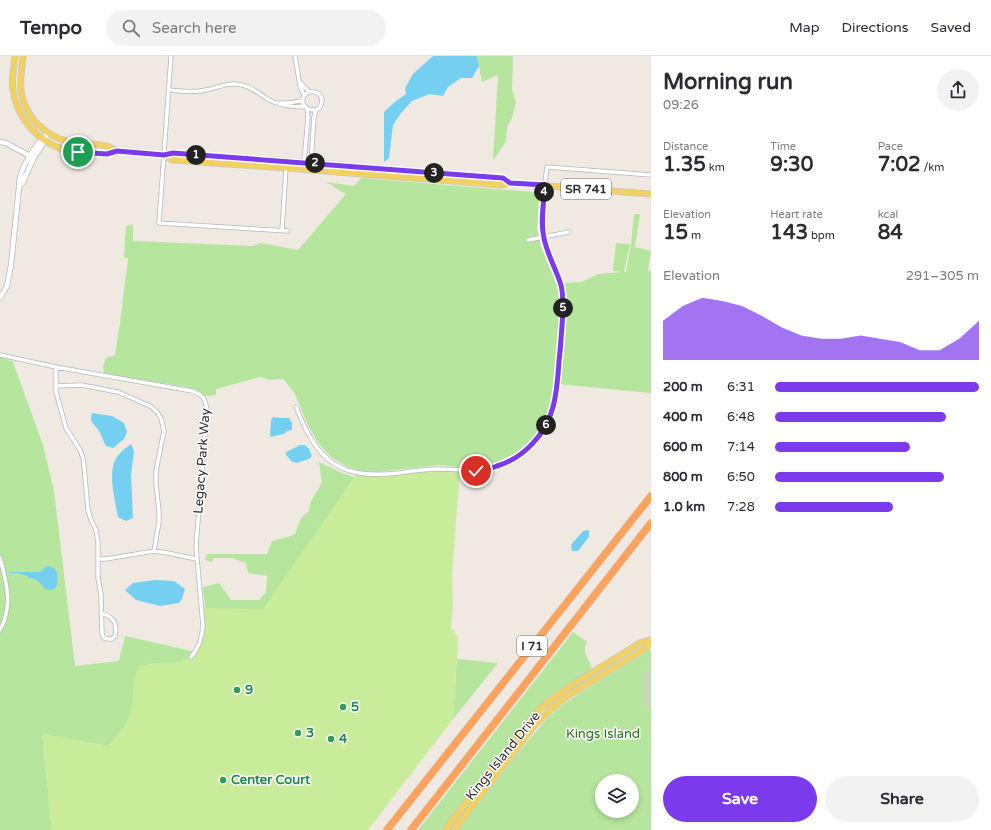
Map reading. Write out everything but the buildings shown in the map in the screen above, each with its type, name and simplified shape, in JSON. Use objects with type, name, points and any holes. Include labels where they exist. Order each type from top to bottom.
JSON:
[{"type":"highway","name":"I 71","points":[[387,830],[651,496]]},
{"type":"highway","name":"I 71","points":[[411,830],[651,523]]},
{"type":"main road","name":"SR 741","points":[[15,56],[12,79],[14,97],[22,117],[43,141],[66,150],[107,154],[117,151],[164,155],[173,153],[304,162],[503,178],[510,183]]},
{"type":"main road","name":"SR 741","points":[[23,56],[21,90],[26,108],[41,128],[58,139],[70,143],[107,146],[117,151]]},
{"type":"main road","name":"SR 741","points":[[164,155],[172,160],[502,185],[510,183],[545,185],[651,194]]},
{"type":"main road","name":"Kings Island Drive","points":[[444,830],[541,708],[597,669],[640,643],[651,641]]},
{"type":"main road","name":"Kings Island Drive","points":[[454,830],[534,726],[550,710],[566,697],[646,648],[651,641]]},
{"type":"street","points":[[171,56],[159,223],[288,231]]},
{"type":"street","points":[[295,56],[300,86],[304,95],[303,100],[308,117],[304,162]]},
{"type":"street","points":[[300,82],[309,92]]},
{"type":"street","points":[[169,90],[196,91],[206,90],[227,84],[236,84],[254,89],[269,100],[284,106],[316,110]]},
{"type":"street","points":[[304,95],[309,92],[315,92],[321,97],[321,105],[316,110],[314,117],[310,163]]},
{"type":"street","points":[[278,103],[290,103],[303,100]]},
{"type":"street","points":[[19,187],[23,182],[33,159],[43,144],[47,133]]},
{"type":"street","points":[[0,298],[6,286],[11,265],[19,180],[23,168],[30,156],[39,142],[43,141]]},
{"type":"street","points":[[0,142],[6,143],[30,156]]},
{"type":"street","points":[[296,407],[312,440],[323,455],[339,466],[357,473],[366,475],[381,475],[437,469],[476,471],[500,466],[511,461],[521,454],[540,435],[553,408],[557,390],[563,298],[560,283],[546,247],[544,237],[542,221],[546,167],[651,175]]},
{"type":"street","points":[[282,230],[286,168]]},
{"type":"street","points":[[528,240],[569,232]]},
{"type":"street","name":"Legacy Park Way","points":[[0,355],[56,367],[192,391],[199,393],[206,402],[196,546],[203,626],[199,645],[191,658]]},
{"type":"street","points":[[56,367],[56,392],[66,428],[80,450],[83,458],[88,510],[96,530],[98,543],[98,578],[101,594],[101,613],[102,634],[104,638],[112,639],[115,636],[116,624],[109,616],[101,613]]},
{"type":"street","points":[[56,386],[81,385],[118,392],[150,406],[162,418],[164,431],[156,471],[159,522],[154,551]]},
{"type":"street","points":[[98,559],[154,551],[168,552],[196,559]]},
{"type":"street","points":[[0,558],[8,596],[6,614],[0,630]]},
{"type":"green space","points":[[477,56],[513,56],[512,90],[516,102],[512,118],[507,127],[506,141],[493,161],[498,75],[482,82]]},
{"type":"green space","points":[[361,178],[533,192],[539,199],[537,229],[541,247],[557,285],[560,306],[553,395],[547,417],[537,434],[520,451],[496,463],[481,467],[466,468],[439,465],[376,472],[361,471],[346,466],[331,457],[319,444],[308,425],[294,392],[283,379],[270,380],[260,377],[216,389],[216,395],[206,396],[187,387],[104,374],[103,367],[106,358],[115,355],[120,323],[128,258],[124,258],[126,226],[133,224],[133,241],[253,246],[261,243],[298,250],[346,194],[326,182],[354,186]]},
{"type":"green space","points":[[634,214],[640,214],[635,247],[651,251],[648,270],[651,272],[651,393],[557,384],[563,310],[560,283],[581,282],[599,274],[623,272],[613,271],[616,243],[630,244],[624,272],[626,272],[631,244]]},
{"type":"green space","points":[[0,354],[13,362],[43,445],[54,491],[75,666],[119,661],[125,636],[196,652],[186,660],[180,662],[149,664],[128,721],[109,746],[42,734],[52,830],[0,830]]},
{"type":"green space","points":[[319,462],[342,473],[360,479],[283,610],[206,616],[203,587],[219,583],[231,600],[259,600],[266,592],[267,576],[248,573],[246,563],[231,558],[214,558],[212,562],[205,560],[207,554],[267,554],[272,541],[295,534],[301,518],[309,511],[311,501],[322,483]]},
{"type":"green space","points":[[423,470],[460,470],[452,575],[453,606],[451,628],[457,635],[458,644],[453,719],[368,830],[52,830],[42,734],[109,746],[128,721],[131,711],[135,674],[140,666],[149,664],[175,663],[191,657],[202,635],[201,608],[263,609],[357,473],[366,475]]},
{"type":"green space","points":[[573,632],[587,642],[585,646],[585,653],[592,669],[553,694],[539,707],[441,830],[418,830]]},
{"type":"green space","name":"Kings Island","points":[[651,649],[651,830],[458,830],[548,717],[565,703]]},
{"type":"green space","points":[[457,659],[498,663],[453,719]]},
{"type":"green space","points":[[642,671],[651,671],[651,707],[643,707]]},
{"type":"water","points":[[433,56],[477,56],[479,66],[472,78],[461,78],[448,87],[443,96],[430,94],[412,101],[393,125],[389,158],[384,162],[384,112],[406,94],[405,88],[413,74]]},
{"type":"water","points":[[92,413],[112,416],[124,423],[127,432],[124,439],[113,448],[106,446],[99,431],[91,421]]},
{"type":"water","points":[[273,417],[289,418],[292,423],[292,430],[287,431],[284,434],[270,437],[271,420]]},
{"type":"water","points":[[131,444],[134,451],[131,475],[133,518],[126,521],[118,517],[112,477],[114,463],[118,455]]},
{"type":"water","points":[[300,445],[305,445],[309,449],[312,456],[309,459],[296,463],[291,461],[285,453]]},
{"type":"water","points":[[589,530],[589,537],[578,551],[572,551],[571,545],[583,531]]},
{"type":"water","points":[[50,566],[57,571],[57,586],[53,590],[45,589],[38,581],[28,578],[28,576],[10,573],[40,572],[46,567]]},
{"type":"water","points":[[155,580],[174,581],[185,589],[179,603],[160,606],[136,600],[125,590],[133,583]]},
{"type":"place","name":"9","points":[[237,690]]},
{"type":"place","name":"5","points":[[343,707]]},
{"type":"place","name":"3","points":[[298,733]]},
{"type":"place","name":"4","points":[[331,739]]},
{"type":"place","name":"Center Court","points":[[223,780]]},
{"type":"route","points":[[78,152],[107,154],[117,151],[164,155],[173,153],[304,162],[503,178],[510,183],[545,185],[542,227],[546,247],[560,283],[563,298],[556,396],[546,425],[540,435],[528,448],[511,461],[497,467],[476,471]]}]
